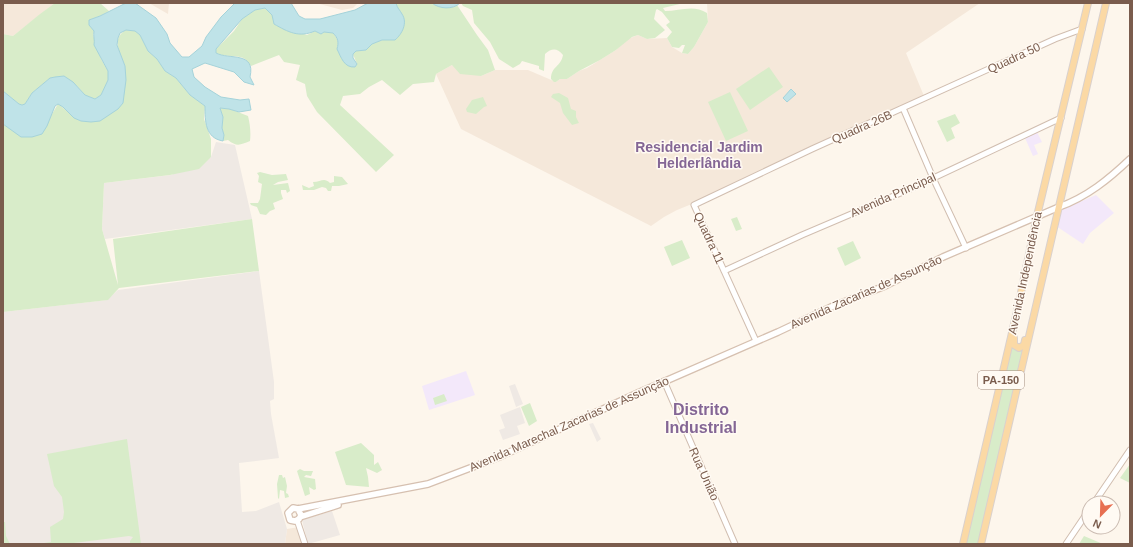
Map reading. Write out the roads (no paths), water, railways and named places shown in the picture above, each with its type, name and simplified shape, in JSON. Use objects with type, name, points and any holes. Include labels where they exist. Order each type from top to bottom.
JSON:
[{"type":"main road","name":"Avenida Independência","points":[[962,544],[1020,297],[1037,216],[1088,3]]},
{"type":"main road","name":"Avenida Independência","points":[[981,544],[1106,3]]},
{"type":"main road","points":[[1037,216],[1075,201],[1098,186],[1130,160]]},
{"type":"main road","name":"Avenida Zacarias de Assunção","points":[[756,341],[885,286],[1037,216]]},
{"type":"main road","points":[[1020,297],[1020,306],[1013,342],[1015,346],[1019,348],[1024,345],[1034,305],[1038,298]]},
{"type":"main road","name":"Avenida Marechal Zacarias de Assunção","points":[[298,509],[428,484],[493,460],[756,341]]},
{"type":"main road","name":"Avenida Marechal Zacarias de Assunção","points":[[299,519],[355,499]]},
{"type":"main road","points":[[293,508],[298,509],[301,512],[299,519],[290,520],[288,513],[293,508]]},
{"type":"street","name":"Quadra 50","points":[[903,108],[1055,39],[1082,29]]},
{"type":"street","points":[[903,108],[933,178],[966,248]]},
{"type":"street","name":"Quadra 26B","points":[[694,205],[903,108]]},
{"type":"street","name":"Avenida Principal","points":[[724,271],[802,235],[867,208],[1061,118]]},
{"type":"street","name":"Quadra 11","points":[[694,205],[756,341]]},
{"type":"street","name":"Rua União","points":[[664,382],[735,544]]},
{"type":"street","points":[[1099,495],[1130,450]]},
{"type":"street","points":[[299,519],[305,544]]},
{"type":"street","points":[[1066,544],[1081,522]]},
{"type":"water","points":[[126,3],[135,3],[156,18],[167,34],[170,43],[182,57],[189,57],[202,46],[206,37],[221,17],[235,3],[291,3],[299,16],[305,19],[320,19],[355,10],[368,3],[396,3],[404,17],[404,25],[402,32],[395,40],[382,40],[372,44],[366,50],[356,51],[353,54],[353,58],[357,64],[355,67],[351,67],[346,64],[337,49],[338,40],[333,33],[324,32],[321,34],[315,31],[304,34],[294,33],[274,24],[272,15],[265,8],[255,10],[242,19],[216,49],[216,53],[240,58],[249,63],[251,69],[250,77],[254,85],[244,82],[234,72],[205,63],[192,69],[194,77],[205,87],[221,97],[240,100],[249,99],[251,110],[239,112],[220,108],[223,117],[223,141],[217,139],[209,133],[205,117],[205,106],[190,95],[176,78],[165,71],[157,59],[148,51],[140,35],[135,31],[126,30],[120,33],[117,45],[125,66],[126,80],[123,103],[118,109],[100,121],[91,122],[81,121],[74,118],[58,104],[55,106],[42,134],[32,137],[21,137],[3,124],[3,91],[22,105],[25,104],[32,93],[50,78],[64,76],[73,82],[85,95],[95,99],[101,95],[108,80],[108,71],[94,45],[94,31],[89,25],[89,20]]},
{"type":"water","points":[[432,3],[460,3],[454,7],[446,8],[438,7]]},
{"type":"water","points":[[791,89],[796,94],[787,102],[783,98]]},
{"type":"district","name":"Residencial Jardim Helderlândia","points":[[699,156]]},
{"type":"district","name":"Distrito Industrial","points":[[701,418]]}]
